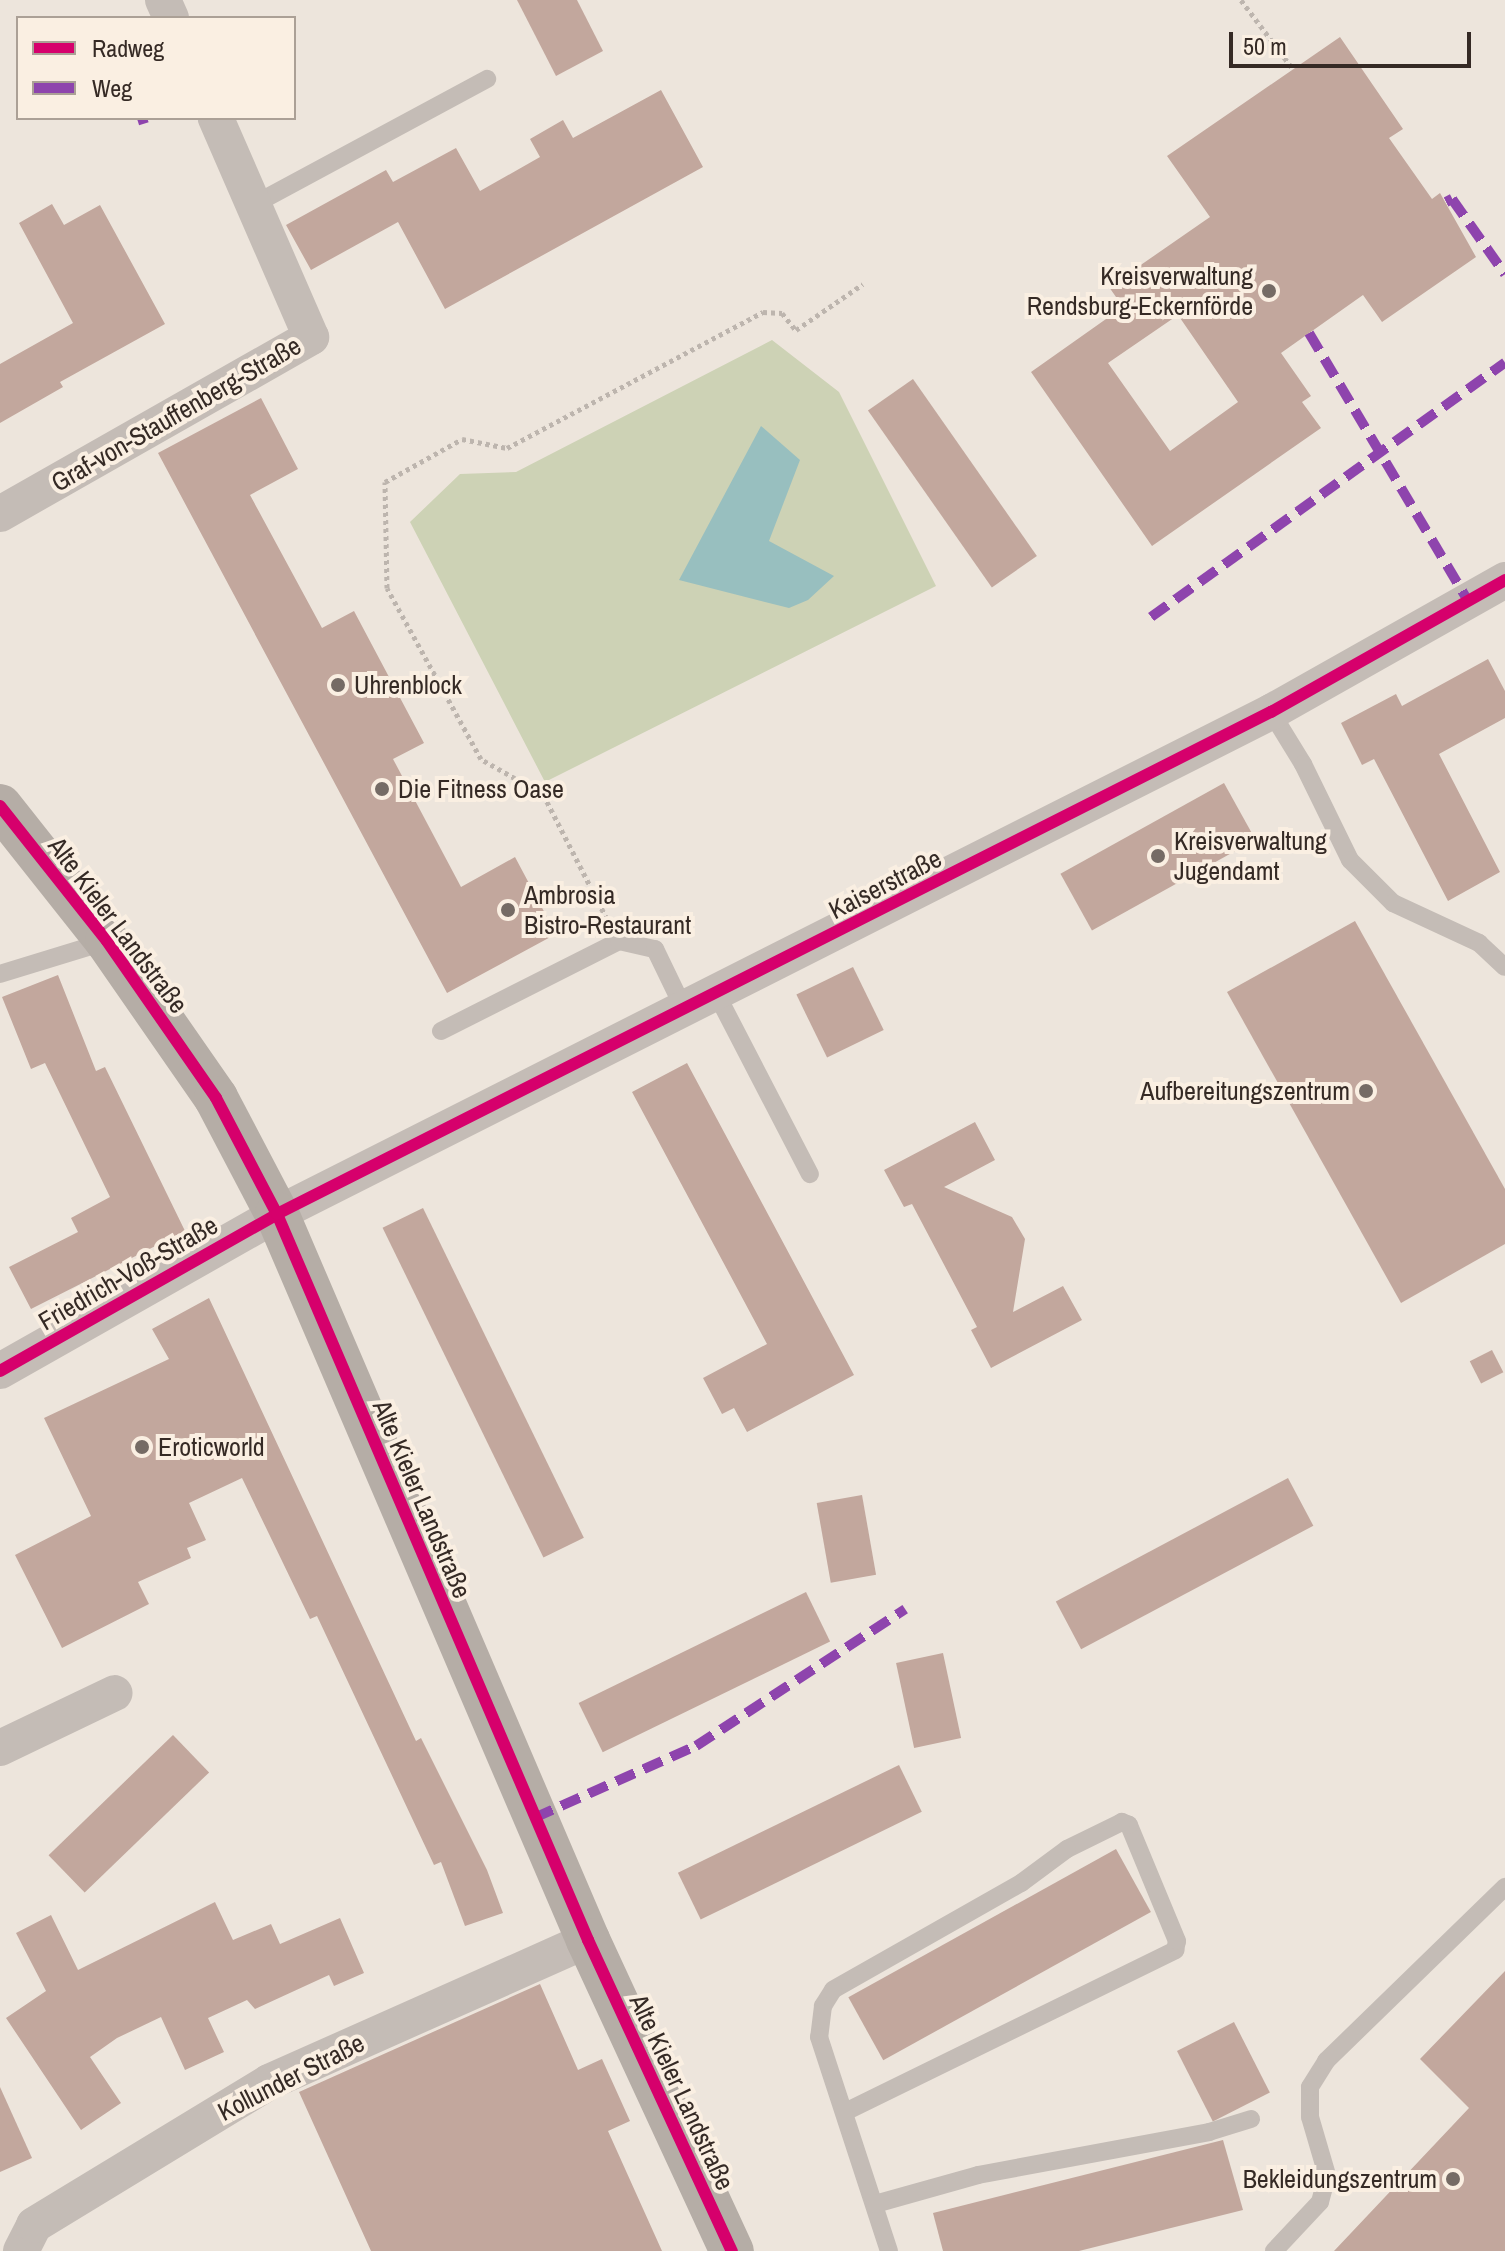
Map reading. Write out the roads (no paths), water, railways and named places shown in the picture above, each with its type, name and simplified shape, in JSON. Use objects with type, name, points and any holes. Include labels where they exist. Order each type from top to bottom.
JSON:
[{"type":"street","name":"Graf-von-Stauffenberg-Straße","points":[[0,514],[311,337],[217,120]]},
{"type":"street","name":"Kaiserstraße","points":[[277,1214],[1271,712],[1505,580]]},
{"type":"street","name":"Alte Kieler Landstraße","points":[[0,806],[107,941],[216,1098],[277,1214],[588,1940],[732,2251]]},
{"type":"street","name":"Friedrich-Voß-Straße","points":[[0,1371],[277,1214]]},
{"type":"street","points":[[0,1748],[115,1693]]},
{"type":"street","name":"Kollunder Straße","points":[[21,2251],[34,2225],[269,2082],[588,1940]]},
{"type":"lane","points":[[253,205],[487,79]]},
{"type":"lane","points":[[1271,712],[1303,764],[1350,860],[1393,903],[1479,943],[1505,967]]},
{"type":"lane","points":[[0,974],[107,941]]},
{"type":"lane","points":[[441,1031],[619,941],[655,949],[684,1009]]},
{"type":"lane","points":[[716,993],[810,1174]]},
{"type":"lane","points":[[845,2112],[1175,1950],[1177,1941],[1129,1825],[1122,1822],[1067,1849],[1021,1883],[833,1990],[818,2019],[819,2037],[889,2251]]},
{"type":"lane","points":[[1274,2251],[1320,2202],[1327,2175],[1310,2117],[1310,2087],[1326,2061],[1505,1887]]},
{"type":"lane","points":[[875,2204],[978,2175],[1209,2132],[1251,2119]]},
{"type":"water","points":[[761,426],[800,460],[769,541],[834,576],[808,600],[789,608],[679,580]]},
{"type":"place","name":"Kreisverwaltung Rendsburg-Eckernförde","points":[[1269,291]]},
{"type":"place","name":"Uhrenblock","points":[[338,685]]},
{"type":"place","name":"Die Fitness Oase","points":[[382,789]]},
{"type":"place","name":"Kreisverwaltung Jugendamt","points":[[1158,856]]},
{"type":"place","name":"Ambrosia Bistro-Restaurant","points":[[508,910]]},
{"type":"place","name":"Aufbereitungszentrum","points":[[1366,1091]]},
{"type":"place","name":"Eroticworld","points":[[142,1447]]},
{"type":"place","name":"Bekleidungszentrum","points":[[1453,2179]]}]
